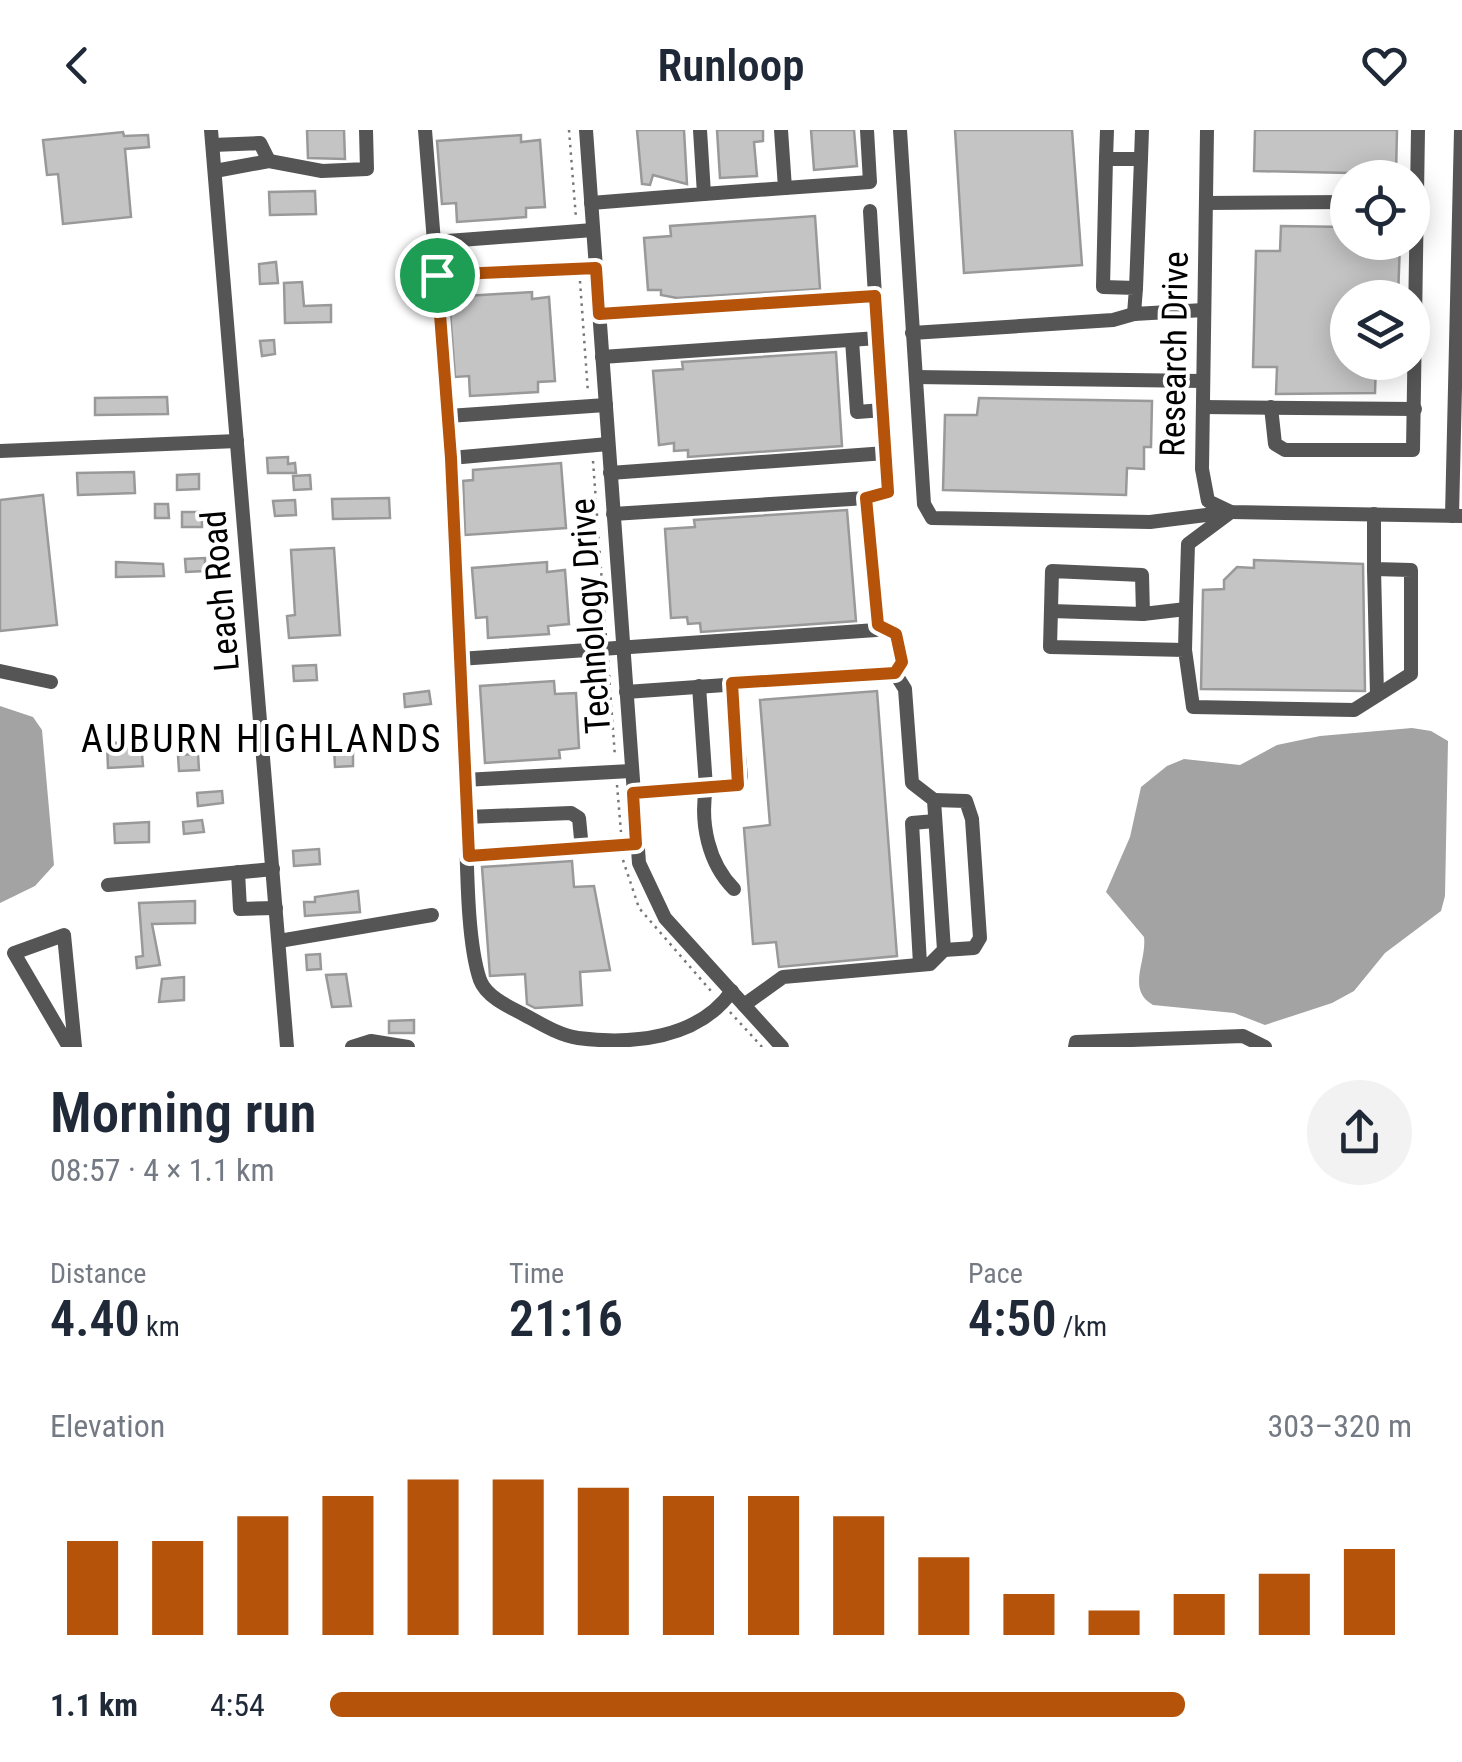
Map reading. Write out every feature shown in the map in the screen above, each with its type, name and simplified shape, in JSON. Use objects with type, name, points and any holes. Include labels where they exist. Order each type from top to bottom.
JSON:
[{"type":"street","points":[[214,171],[269,161],[322,171],[367,169],[366,130]]},
{"type":"street","points":[[425,130],[451,458],[464,780],[480,980],[487,991],[524,1014],[575,1038],[676,1033],[710,1016],[732,991]]},
{"type":"street","name":"Technology Drive","points":[[586,130],[636,844],[644,881],[656,904],[782,1047]]},
{"type":"street","points":[[700,130],[704,194]]},
{"type":"street","points":[[780,130],[785,188]]},
{"type":"street","points":[[591,203],[870,182],[866,130]]},
{"type":"street","points":[[900,130],[924,504],[932,518],[1150,522],[1231,512],[1457,516],[1461,130]]},
{"type":"street","points":[[1106,130],[1103,286],[1136,288]]},
{"type":"street","points":[[1134,314],[1142,130]]},
{"type":"street","name":"Research Drive","points":[[1207,130],[1202,486],[1208,500],[1231,512]]},
{"type":"street","points":[[1417,160],[1418,130]]},
{"type":"street","points":[[212,138],[260,144],[269,161]]},
{"type":"street","name":"Leach Road","points":[[212,138],[288,1047]]},
{"type":"street","points":[[1106,159],[1142,160]]},
{"type":"street","points":[[1206,203],[1330,202]]},
{"type":"street","points":[[613,514],[866,498],[888,492],[870,211]]},
{"type":"street","points":[[434,242],[593,230]]},
{"type":"street","points":[[1271,407],[1275,444],[1284,450],[1414,450],[1416,260]]},
{"type":"street","points":[[437,275],[596,268]]},
{"type":"street","points":[[599,314],[875,296]]},
{"type":"street","points":[[912,333],[1204,310]]},
{"type":"street","points":[[602,357],[878,338]]},
{"type":"street","points":[[852,340],[857,412],[883,410]]},
{"type":"street","points":[[916,377],[1203,382]]},
{"type":"street","points":[[448,416],[606,405]]},
{"type":"street","points":[[1203,407],[1415,409]]},
{"type":"street","points":[[0,452],[238,441]]},
{"type":"street","points":[[451,458],[608,444]]},
{"type":"street","points":[[610,473],[886,453]]},
{"type":"street","points":[[458,658],[876,630],[866,498]]},
{"type":"street","points":[[1231,512],[1188,544],[1185,650],[1193,707],[1354,710],[1410,674],[1411,570],[1374,570]]},
{"type":"street","points":[[1374,514],[1377,696]]},
{"type":"street","points":[[1143,614],[1142,575],[1052,571],[1050,647],[1185,650]]},
{"type":"street","points":[[1051,611],[1143,614],[1186,610]]},
{"type":"street","points":[[878,625],[896,634],[901,643],[902,662],[895,673]]},
{"type":"street","points":[[0,671],[51,682]]},
{"type":"street","points":[[626,692],[895,673]]},
{"type":"street","points":[[744,1005],[784,977],[930,964],[944,950],[974,948],[980,938],[972,819],[966,801],[934,800],[912,784],[905,688],[895,673]]},
{"type":"street","points":[[633,793],[738,785],[732,683]]},
{"type":"street","points":[[699,686],[708,846],[720,875],[734,889]]},
{"type":"street","points":[[464,780],[631,771]]},
{"type":"street","points":[[934,800],[944,950]]},
{"type":"street","points":[[467,817],[571,813],[578,818],[582,849]]},
{"type":"street","points":[[920,964],[912,823],[935,821]]},
{"type":"street","points":[[469,856],[636,844]]},
{"type":"street","points":[[108,885],[273,868]]},
{"type":"street","points":[[238,872],[240,909],[276,908]]},
{"type":"street","points":[[279,942],[432,915]]},
{"type":"street","points":[[64,934],[72,1047],[14,953],[64,934]]},
{"type":"street","points":[[1075,1047],[1076,1042],[1243,1036],[1265,1047]]},
{"type":"street","points":[[352,1047],[371,1040],[408,1047]]},
{"type":"shaded area","points":[[0,706],[33,717],[42,730],[54,865],[35,886],[0,903]]},
{"type":"shaded area","points":[[1412,728],[1431,731],[1448,741],[1445,896],[1441,911],[1385,953],[1354,991],[1332,1003],[1265,1025],[1234,1013],[1153,1005],[1145,999],[1139,983],[1144,937],[1106,892],[1130,837],[1141,787],[1167,766],[1184,759],[1240,765],[1277,745],[1320,736]]},
{"type":"building","points":[[307,130],[344,130],[345,159],[308,158]]},
{"type":"building","points":[[637,130],[684,130],[687,184],[653,175],[650,185],[642,184]]},
{"type":"building","points":[[717,130],[763,130],[763,141],[754,142],[757,176],[720,178]]},
{"type":"building","points":[[811,130],[854,130],[857,166],[814,170]]},
{"type":"building","points":[[955,130],[1072,130],[1082,265],[964,273]]},
{"type":"building","points":[[1255,130],[1397,130],[1396,160],[1330,160],[1330,173],[1254,171]]},
{"type":"building","points":[[123,132],[124,136],[148,135],[149,147],[125,149],[131,217],[63,224],[58,174],[47,175],[43,140]]},
{"type":"building","points":[[521,135],[521,142],[540,140],[545,207],[526,208],[526,217],[457,222],[456,203],[442,204],[437,141]]},
{"type":"building","points":[[315,191],[316,214],[270,215],[269,192]]},
{"type":"building","points":[[815,216],[820,289],[677,298],[661,295],[661,290],[648,290],[644,238],[671,236],[670,226]]},
{"type":"building","points":[[1281,226],[1330,227],[1330,260],[1399,260],[1399,280],[1330,280],[1330,380],[1375,380],[1375,393],[1276,394],[1277,367],[1253,367],[1256,251],[1280,251]]},
{"type":"building","points":[[276,262],[278,283],[260,284],[259,264]]},
{"type":"building","points":[[302,282],[304,306],[331,305],[331,322],[285,323],[284,283]]},
{"type":"building","points":[[532,292],[532,299],[549,297],[555,381],[538,382],[538,392],[470,396],[469,376],[455,377],[449,297]]},
{"type":"building","points":[[274,340],[275,354],[262,356],[260,341]]},
{"type":"building","points":[[836,352],[842,446],[688,457],[688,450],[674,451],[674,443],[659,445],[653,371],[683,369],[682,362]]},
{"type":"building","points":[[167,397],[168,414],[95,415],[95,398]]},
{"type":"building","points":[[979,398],[1152,401],[1151,447],[1144,447],[1144,469],[1127,468],[1126,495],[943,490],[945,415],[977,415]]},
{"type":"building","points":[[288,457],[288,464],[295,463],[296,473],[268,473],[267,458]]},
{"type":"building","points":[[561,463],[566,528],[465,535],[463,481],[473,480],[473,470]]},
{"type":"building","points":[[134,472],[135,493],[78,495],[77,473]]},
{"type":"building","points":[[199,474],[199,489],[177,490],[177,475]]},
{"type":"building","points":[[310,475],[311,489],[294,490],[293,476]]},
{"type":"building","points":[[43,495],[57,625],[0,631],[0,500]]},
{"type":"building","points":[[389,498],[390,518],[333,519],[332,499]]},
{"type":"building","points":[[295,500],[296,515],[275,516],[273,501]]},
{"type":"building","points":[[155,504],[168,504],[169,518],[155,518]]},
{"type":"building","points":[[847,510],[856,621],[701,632],[700,623],[688,624],[687,617],[671,618],[665,529],[695,527],[694,520]]},
{"type":"building","points":[[182,512],[202,512],[202,527],[182,527]]},
{"type":"building","points":[[334,548],[340,635],[289,638],[287,616],[295,615],[291,550]]},
{"type":"building","points":[[205,558],[205,571],[186,572],[185,559]]},
{"type":"building","points":[[1254,560],[1363,564],[1365,691],[1201,689],[1203,590],[1224,589],[1224,580],[1237,567],[1254,568]]},
{"type":"building","points":[[116,562],[163,564],[164,576],[116,577]]},
{"type":"building","points":[[547,562],[547,572],[565,570],[569,624],[548,626],[549,634],[488,638],[487,617],[476,618],[472,568]]},
{"type":"building","points":[[316,665],[317,680],[294,681],[293,666]]},
{"type":"building","points":[[554,681],[555,694],[576,693],[579,748],[559,750],[560,758],[485,763],[480,686]]},
{"type":"building","points":[[429,691],[431,704],[405,707],[404,694]]},
{"type":"building","points":[[877,691],[897,956],[779,967],[776,942],[753,944],[744,828],[770,825],[760,700]]},
{"type":"building","points":[[141,742],[143,766],[108,768],[107,743]]},
{"type":"building","points":[[353,746],[353,766],[335,767],[334,747]]},
{"type":"building","points":[[198,754],[199,770],[179,771],[178,755]]},
{"type":"building","points":[[222,791],[223,803],[198,806],[197,793]]},
{"type":"building","points":[[202,820],[204,832],[184,834],[183,822]]},
{"type":"building","points":[[149,822],[149,842],[115,843],[114,824]]},
{"type":"building","points":[[319,849],[320,864],[294,866],[293,851]]},
{"type":"building","points":[[572,861],[574,887],[594,886],[610,970],[580,972],[582,1005],[535,1008],[527,1004],[525,974],[490,976],[482,867]]},
{"type":"building","points":[[358,891],[360,912],[305,916],[304,902]]},
{"type":"building","points":[[195,901],[195,923],[152,924],[160,965],[137,968],[136,957],[143,956],[139,903]]},
{"type":"building","points":[[320,954],[321,969],[307,970],[306,955]]},
{"type":"building","points":[[346,974],[351,1006],[332,1007],[326,975]]},
{"type":"building","points":[[184,977],[184,1000],[159,1002],[162,979]]},
{"type":"building","points":[[414,1020],[414,1033],[389,1033],[389,1021]]},
{"type":"district","name":"AUBURN HIGHLANDS","points":[[262,739]]},
{"type":"route","points":[[596,268],[599,314],[875,296],[888,492],[885,496],[866,498],[878,625],[896,634],[901,643],[902,662],[895,673],[732,683],[738,785],[633,793],[636,844],[469,856],[451,458],[437,275],[596,268]]}]
